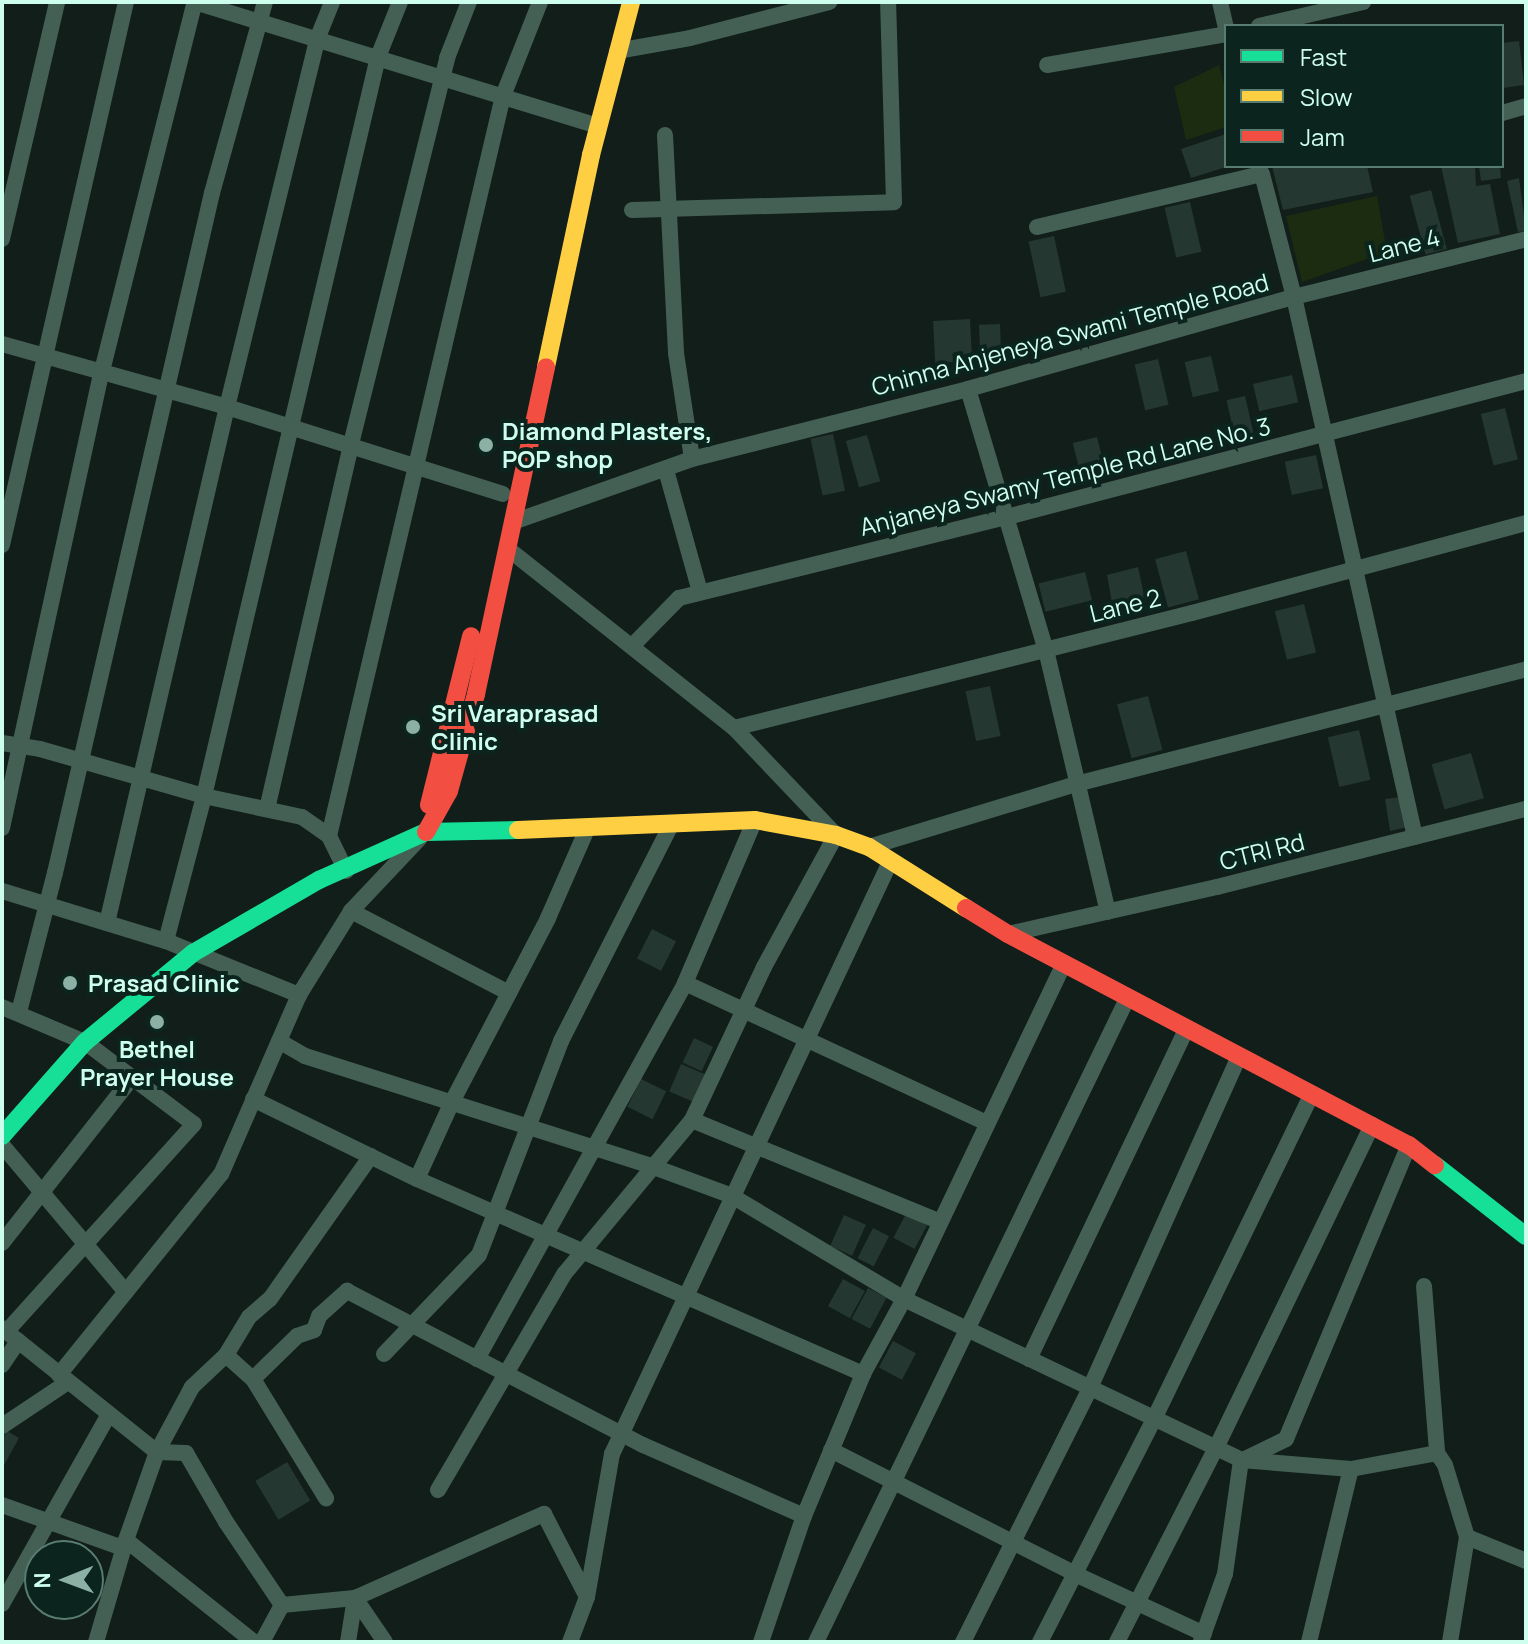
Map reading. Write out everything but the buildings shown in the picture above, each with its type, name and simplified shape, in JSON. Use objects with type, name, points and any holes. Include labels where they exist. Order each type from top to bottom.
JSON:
[{"type":"street","points":[[2,239],[57,2]]},
{"type":"street","points":[[2,545],[126,2]]},
{"type":"street","points":[[2,828],[16,779],[10,745],[195,2],[318,37],[590,123]]},
{"type":"street","points":[[19,1012],[81,764],[212,193],[265,2]]},
{"type":"street","points":[[107,923],[227,407],[318,37],[332,2]]},
{"type":"street","points":[[166,941],[204,796],[378,57],[400,2]]},
{"type":"street","points":[[267,809],[351,444],[443,77],[469,2]]},
{"type":"street","points":[[329,836],[503,96],[540,2]]},
{"type":"street","points":[[2,1426],[64,1378],[126,1292],[221,1174],[299,995],[351,911],[426,832],[449,791],[513,522],[614,2]]},
{"type":"street","points":[[426,832],[429,804],[462,679],[590,123],[617,51],[631,2]]},
{"type":"street","points":[[617,51],[690,38],[829,2]]},
{"type":"street","points":[[632,210],[894,202],[888,2]]},
{"type":"street","points":[[1220,2],[1225,24]]},
{"type":"street","points":[[1268,24],[1363,2]]},
{"type":"street","points":[[1047,65],[1224,31]]},
{"type":"street","points":[[1504,112],[1526,106]]},
{"type":"street","points":[[665,135],[676,353],[692,459]]},
{"type":"street","points":[[1037,227],[1261,171],[1294,297]]},
{"type":"street","name":"Lane 4","points":[[1294,297],[1526,239]]},
{"type":"street","name":"Chinna Anjeneya Swami Temple Road","points":[[513,522],[692,459],[968,389],[1294,297],[1415,837]]},
{"type":"street","points":[[2,344],[351,444],[503,494]]},
{"type":"street","name":"Anjaneya Swamy Temple Rd Lane No. 3","points":[[633,645],[679,598],[1007,517],[1526,381]]},
{"type":"street","points":[[968,389],[1046,650],[1108,912]]},
{"type":"street","points":[[666,470],[700,592]]},
{"type":"street","name":"Lane 2","points":[[734,728],[1046,650],[1526,523]]},
{"type":"street","points":[[507,548],[734,728],[836,835]]},
{"type":"street","points":[[869,847],[1076,784],[1526,669]]},
{"type":"street","points":[[10,745],[40,749],[81,764],[204,796],[302,817],[329,836],[346,871]]},
{"type":"street","name":"CTRI Rd","points":[[1008,934],[1526,809]]},
{"type":"street","points":[[477,1359],[685,983],[755,820]]},
{"type":"street","points":[[2,1136],[85,1042],[193,953],[319,880],[346,871],[426,832],[587,829],[755,820],[836,835],[869,847],[1008,934],[1409,1145],[1526,1236]]},
{"type":"street","points":[[384,1354],[479,1255],[561,1041],[672,823]]},
{"type":"street","points":[[417,1179],[452,1102],[548,918],[587,829]]},
{"type":"street","points":[[438,1490],[565,1273],[692,1120],[743,1010],[836,835]]},
{"type":"street","points":[[570,1642],[587,1597],[612,1454],[891,860]]},
{"type":"street","points":[[2,891],[166,941],[299,995]]},
{"type":"street","points":[[351,911],[509,993]]},
{"type":"street","points":[[761,1642],[804,1516],[863,1374],[904,1299],[938,1221],[1064,964]]},
{"type":"street","points":[[685,983],[986,1123]]},
{"type":"street","points":[[816,1642],[1128,997]]},
{"type":"street","points":[[2,1007],[85,1042],[194,1124],[9,1334],[2,1365]]},
{"type":"street","points":[[1029,1359],[1187,1028]]},
{"type":"street","points":[[279,1041],[305,1056],[594,1147],[732,1196],[904,1299],[1241,1460],[1351,1469],[1437,1453]]},
{"type":"street","points":[[963,1642],[1090,1388],[1239,1056]]},
{"type":"street","points":[[2,1243],[131,1079]]},
{"type":"street","points":[[1040,1642],[1154,1419],[1312,1094]]},
{"type":"street","points":[[253,1099],[417,1179],[863,1374]]},
{"type":"street","points":[[692,1120],[938,1221]]},
{"type":"street","points":[[1117,1642],[1216,1448],[1372,1125]]},
{"type":"street","points":[[2,1145],[126,1292]]},
{"type":"street","points":[[1241,1460],[1286,1439],[1409,1145]]},
{"type":"street","points":[[96,1642],[124,1544],[157,1452],[192,1387],[226,1355],[249,1317],[270,1299],[371,1156]]},
{"type":"street","points":[[1424,1286],[1437,1453],[1445,1465],[1467,1537],[1450,1642]]},
{"type":"street","points":[[253,1379],[297,1336],[314,1330],[319,1316],[347,1291],[621,1433],[804,1516]]},
{"type":"street","points":[[9,1334],[157,1452],[186,1453],[226,1522],[282,1605]]},
{"type":"street","points":[[226,1355],[253,1379],[326,1498]]},
{"type":"street","points":[[2,1604],[109,1414]]},
{"type":"street","points":[[831,1450],[1202,1638],[1225,1574],[1241,1460]]},
{"type":"street","points":[[1309,1642],[1351,1469]]},
{"type":"street","points":[[2,1505],[124,1544],[254,1642]]},
{"type":"street","points":[[282,1605],[355,1598],[544,1514],[587,1597]]},
{"type":"street","points":[[1467,1537],[1526,1561]]},
{"type":"street","points":[[348,1642],[355,1598]]},
{"type":"street","points":[[355,1598],[385,1642]]},
{"type":"street","points":[[262,1642],[282,1605]]},
{"type":"green space","points":[[1219,65],[1224,85],[1224,128],[1186,140],[1174,87]]},
{"type":"green space","points":[[1377,196],[1387,252],[1302,282],[1286,216]]},
{"type":"traffic: fast","points":[[2,1136],[85,1042],[193,953],[319,880],[426,832],[518,830]]},
{"type":"traffic: fast","points":[[1435,1165],[1526,1236]]},
{"type":"traffic: slow","points":[[546,367],[591,155],[631,2]]},
{"type":"traffic: slow","points":[[518,830],[755,820],[836,835],[869,847],[966,908]]},
{"type":"traffic: jam","points":[[426,832],[449,791],[476,694],[546,367]]},
{"type":"traffic: jam","points":[[429,805],[471,636]]},
{"type":"traffic: jam","points":[[966,908],[1008,934],[1409,1145],[1435,1165]]},
{"type":"place","name":"Diamond Plasters, POP shop","points":[[486,445]]},
{"type":"place","name":"Sri Varaprasad Clinic","points":[[413,727]]},
{"type":"place","name":"Prasad Clinic","points":[[70,983]]},
{"type":"place","name":"Bethel Prayer House","points":[[157,1022]]}]
